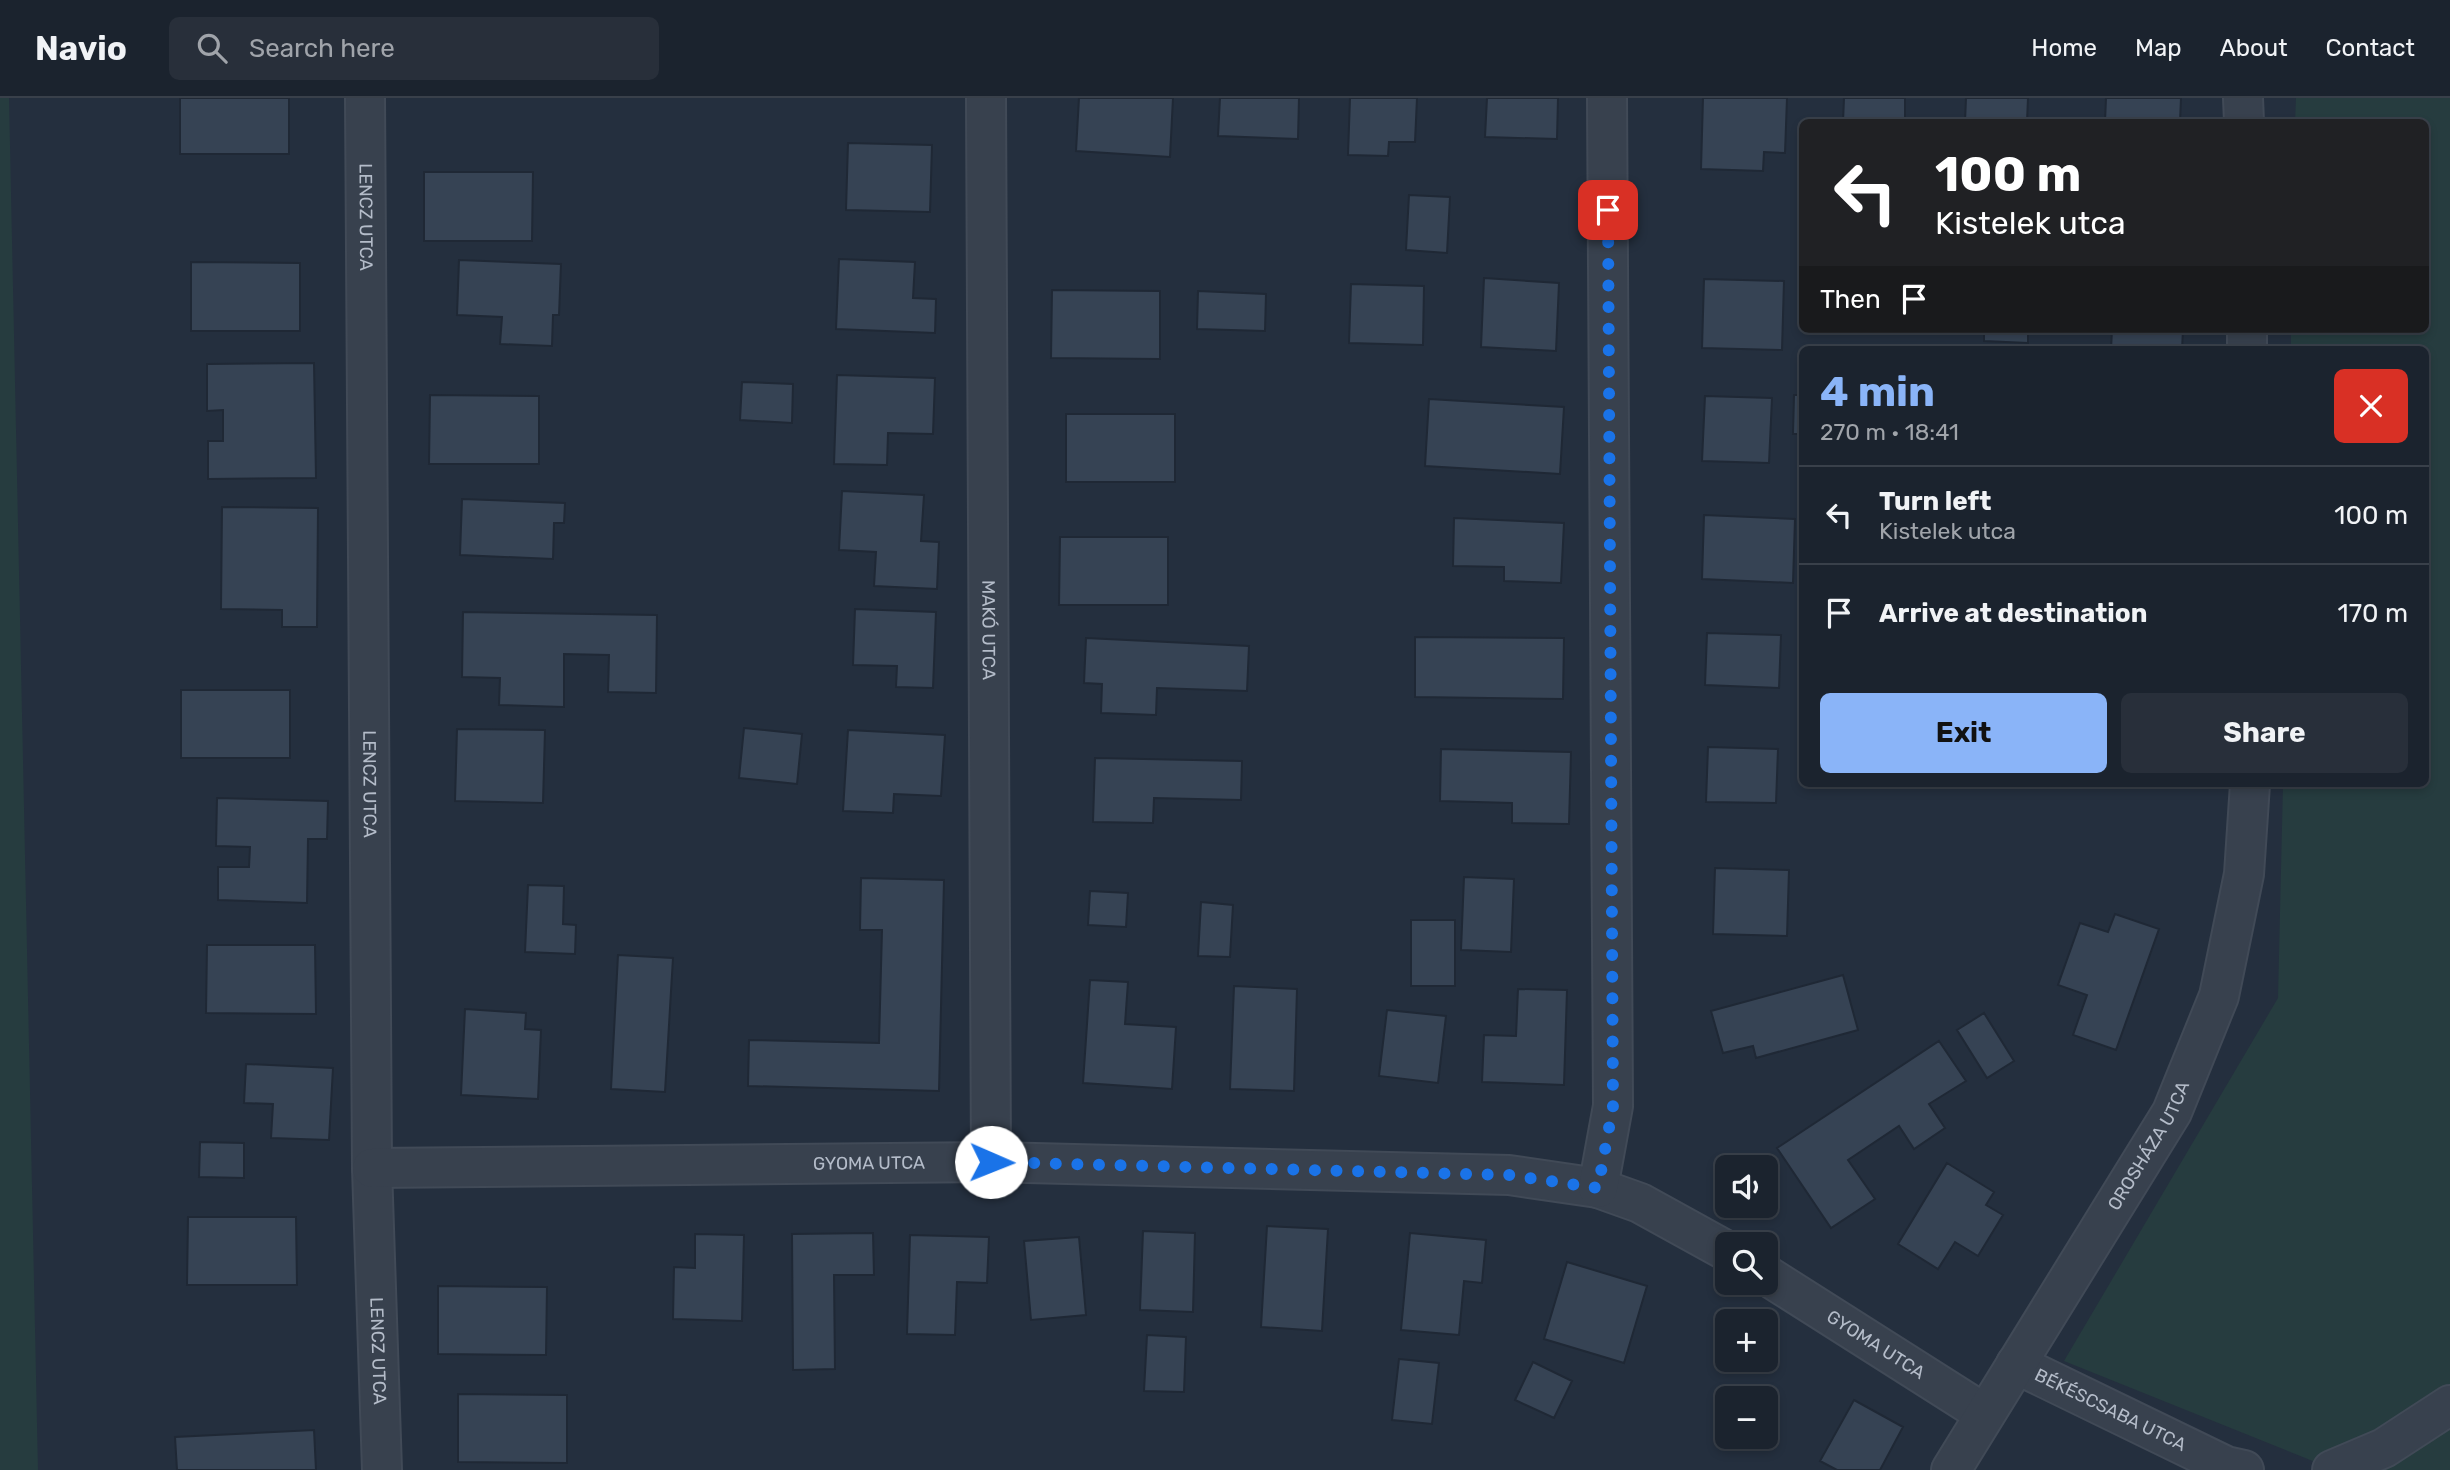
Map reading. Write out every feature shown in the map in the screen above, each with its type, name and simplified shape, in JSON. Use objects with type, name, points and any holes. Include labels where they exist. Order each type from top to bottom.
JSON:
[{"type":"street","name":"LENCZ UTCA","points":[[365,98],[372,1168],[382,1470]]},
{"type":"street","name":"MAKÓ UTCA","points":[[986,98],[991,1162]]},
{"type":"street","points":[[1598,1188],[1613,1106],[1607,98]]},
{"type":"street","points":[[2244,98],[2244,119]]},
{"type":"street","name":"OROSHÁZA UTCA","points":[[1951,1470],[2172,1112],[2219,996],[2244,874],[2250,787]]},
{"type":"street","name":"GYOMA UTCA","points":[[372,1168],[991,1162],[1509,1175],[1598,1188],[1640,1203],[1715,1244]]},
{"type":"street","name":"GYOMA UTCA","points":[[1778,1283],[1985,1414]]},
{"type":"street","name":"BÉKÉSCSABA UTCA","points":[[2016,1364],[2226,1466],[2244,1470]]},
{"type":"street","points":[[2332,1470],[2384,1448],[2450,1405]]},
{"type":"green space","points":[[0,98],[9,98],[38,1470],[0,1470]]},
{"type":"green space","points":[[2296,98],[2450,98],[2450,1470],[2335,1470],[2064,1361],[2278,998],[2283,787],[2429,787],[2429,346],[2291,346],[2291,333],[2429,333],[2429,119],[2295,119]]},
{"type":"building","points":[[180,98],[289,98],[289,154],[180,154]]},
{"type":"building","points":[[1079,98],[1173,98],[1170,157],[1076,151]]},
{"type":"building","points":[[1220,98],[1299,98],[1298,139],[1218,136]]},
{"type":"building","points":[[1350,98],[1417,98],[1415,142],[1389,142],[1388,156],[1348,155]]},
{"type":"building","points":[[1487,98],[1558,98],[1557,139],[1485,137]]},
{"type":"building","points":[[1703,98],[1787,98],[1785,153],[1764,152],[1763,171],[1701,169]]},
{"type":"building","points":[[1844,98],[1905,98],[1905,119],[1843,119]]},
{"type":"building","points":[[1966,98],[2028,98],[2027,119],[1965,119]]},
{"type":"building","points":[[2106,98],[2181,98],[2180,119],[2105,119]]},
{"type":"building","points":[[848,143],[932,145],[930,212],[846,210]]},
{"type":"building","points":[[424,172],[533,172],[532,241],[424,241]]},
{"type":"building","points":[[1409,195],[1450,197],[1447,253],[1406,250]]},
{"type":"building","points":[[839,259],[915,262],[913,298],[936,299],[935,333],[836,329]]},
{"type":"building","points":[[459,260],[561,264],[559,315],[553,315],[552,346],[500,344],[502,317],[457,315]]},
{"type":"building","points":[[191,262],[300,263],[300,331],[191,331]]},
{"type":"building","points":[[1484,278],[1559,283],[1556,351],[1481,347]]},
{"type":"building","points":[[1704,279],[1784,281],[1782,350],[1702,348]]},
{"type":"building","points":[[1351,284],[1424,286],[1423,345],[1349,343]]},
{"type":"building","points":[[1052,290],[1160,291],[1160,359],[1051,358]]},
{"type":"building","points":[[1198,291],[1266,294],[1265,331],[1197,329]]},
{"type":"building","points":[[1984,333],[2028,333],[2028,343],[1984,341]]},
{"type":"building","points":[[2112,333],[2183,333],[2182,346],[2111,346]]},
{"type":"building","points":[[314,363],[316,478],[208,479],[208,441],[223,441],[223,410],[207,411],[207,364]]},
{"type":"building","points":[[837,375],[935,378],[933,434],[888,433],[887,465],[834,464]]},
{"type":"building","points":[[742,382],[793,384],[792,423],[740,420]]},
{"type":"building","points":[[430,395],[539,396],[539,464],[429,464]]},
{"type":"building","points":[[1794,395],[1799,395],[1799,434],[1793,434]]},
{"type":"building","points":[[1705,396],[1772,398],[1769,463],[1702,461]]},
{"type":"building","points":[[1429,399],[1564,407],[1560,474],[1425,466]]},
{"type":"building","points":[[1066,414],[1175,414],[1175,482],[1066,482]]},
{"type":"building","points":[[842,491],[924,495],[921,541],[939,542],[937,589],[874,586],[876,552],[839,550]]},
{"type":"building","points":[[462,499],[565,503],[564,523],[554,523],[553,559],[460,555]]},
{"type":"building","points":[[222,507],[318,508],[317,627],[282,627],[282,610],[221,609]]},
{"type":"building","points":[[1704,515],[1795,519],[1793,583],[1702,579]]},
{"type":"building","points":[[1454,518],[1564,523],[1561,583],[1504,581],[1504,567],[1453,566]]},
{"type":"building","points":[[1060,537],[1168,537],[1168,605],[1059,605]]},
{"type":"building","points":[[855,609],[936,612],[933,688],[896,687],[897,666],[853,665]]},
{"type":"building","points":[[463,612],[657,615],[656,693],[608,692],[609,655],[564,654],[564,707],[499,705],[500,678],[462,677]]},
{"type":"building","points":[[1707,633],[1781,635],[1779,688],[1705,685]]},
{"type":"building","points":[[1415,637],[1564,638],[1563,699],[1415,697]]},
{"type":"building","points":[[1086,638],[1249,646],[1247,691],[1157,688],[1156,715],[1101,713],[1102,684],[1084,683]]},
{"type":"building","points":[[181,690],[290,690],[290,758],[181,758]]},
{"type":"building","points":[[744,728],[802,734],[797,784],[739,778]]},
{"type":"building","points":[[457,729],[545,730],[543,803],[455,801]]},
{"type":"building","points":[[848,730],[945,735],[941,796],[894,794],[893,813],[843,811]]},
{"type":"building","points":[[1708,747],[1778,749],[1776,803],[1706,802]]},
{"type":"building","points":[[1441,749],[1571,752],[1569,824],[1512,823],[1512,803],[1440,801]]},
{"type":"building","points":[[1095,758],[1242,761],[1241,800],[1154,798],[1153,823],[1093,822]]},
{"type":"building","points":[[217,798],[328,801],[327,839],[308,839],[307,903],[218,900],[218,867],[249,867],[250,847],[216,846]]},
{"type":"building","points":[[1715,868],[1789,870],[1787,936],[1713,934]]},
{"type":"building","points":[[1464,877],[1514,879],[1511,952],[1461,950]]},
{"type":"building","points":[[861,878],[944,880],[939,1091],[748,1086],[749,1040],[879,1043],[882,930],[860,930]]},
{"type":"building","points":[[528,885],[564,886],[563,924],[576,925],[575,954],[525,952]]},
{"type":"building","points":[[1090,891],[1128,893],[1126,927],[1088,925]]},
{"type":"building","points":[[1201,902],[1233,905],[1230,957],[1198,956]]},
{"type":"building","points":[[2115,914],[2159,929],[2116,1050],[2073,1035],[2087,995],[2058,985],[2080,923],[2108,932]]},
{"type":"building","points":[[1411,920],[1455,920],[1455,986],[1411,986]]},
{"type":"building","points":[[207,945],[315,945],[316,1014],[206,1013]]},
{"type":"building","points":[[618,955],[673,958],[665,1092],[611,1089]]},
{"type":"building","points":[[1843,975],[1858,1030],[1756,1058],[1753,1046],[1723,1053],[1711,1011]]},
{"type":"building","points":[[1090,980],[1128,982],[1125,1024],[1176,1027],[1172,1089],[1083,1083]]},
{"type":"building","points":[[1234,986],[1297,989],[1294,1091],[1230,1089]]},
{"type":"building","points":[[1518,989],[1567,990],[1564,1085],[1482,1082],[1484,1035],[1516,1036]]},
{"type":"building","points":[[465,1009],[526,1013],[525,1029],[541,1030],[538,1099],[461,1095]]},
{"type":"building","points":[[1387,1010],[1446,1016],[1438,1083],[1379,1076]]},
{"type":"building","points":[[1984,1013],[2014,1061],[1987,1078],[1957,1030]]},
{"type":"building","points":[[1939,1041],[1966,1081],[1929,1104],[1945,1128],[1914,1149],[1899,1126],[1848,1160],[1875,1199],[1831,1228],[1777,1148]]},
{"type":"building","points":[[246,1064],[333,1068],[329,1140],[271,1138],[273,1104],[244,1103]]},
{"type":"building","points":[[200,1142],[244,1143],[244,1178],[199,1177]]},
{"type":"building","points":[[1947,1163],[1994,1192],[1986,1205],[2003,1215],[1978,1256],[1955,1242],[1938,1269],[1898,1244]]},
{"type":"building","points":[[188,1217],[296,1217],[297,1285],[187,1285]]},
{"type":"building","points":[[1267,1226],[1328,1229],[1322,1331],[1261,1327]]},
{"type":"building","points":[[1143,1231],[1195,1233],[1193,1312],[1140,1310]]},
{"type":"building","points":[[873,1233],[874,1275],[834,1275],[835,1369],[793,1370],[792,1234]]},
{"type":"building","points":[[1410,1233],[1486,1240],[1482,1283],[1464,1281],[1459,1335],[1401,1330]]},
{"type":"building","points":[[695,1234],[744,1235],[742,1321],[673,1319],[674,1267],[695,1268]]},
{"type":"building","points":[[910,1235],[989,1237],[987,1283],[957,1282],[955,1335],[907,1334]]},
{"type":"building","points":[[1079,1237],[1086,1315],[1031,1320],[1024,1241]]},
{"type":"building","points":[[1567,1262],[1647,1286],[1624,1363],[1544,1339]]},
{"type":"building","points":[[438,1286],[547,1287],[546,1355],[438,1354]]},
{"type":"building","points":[[1147,1335],[1186,1337],[1184,1392],[1144,1391]]},
{"type":"building","points":[[1399,1359],[1439,1363],[1432,1424],[1392,1420]]},
{"type":"building","points":[[1533,1362],[1572,1381],[1554,1418],[1515,1400]]},
{"type":"building","points":[[458,1394],[567,1395],[567,1463],[458,1462]]},
{"type":"building","points":[[1854,1400],[1903,1427],[1880,1470],[1837,1470],[1820,1461]]},
{"type":"building","points":[[314,1430],[316,1470],[177,1470],[175,1437]]},
{"type":"route","points":[[991,1162],[1509,1175],[1598,1188],[1613,1106],[1608,210]]}]
